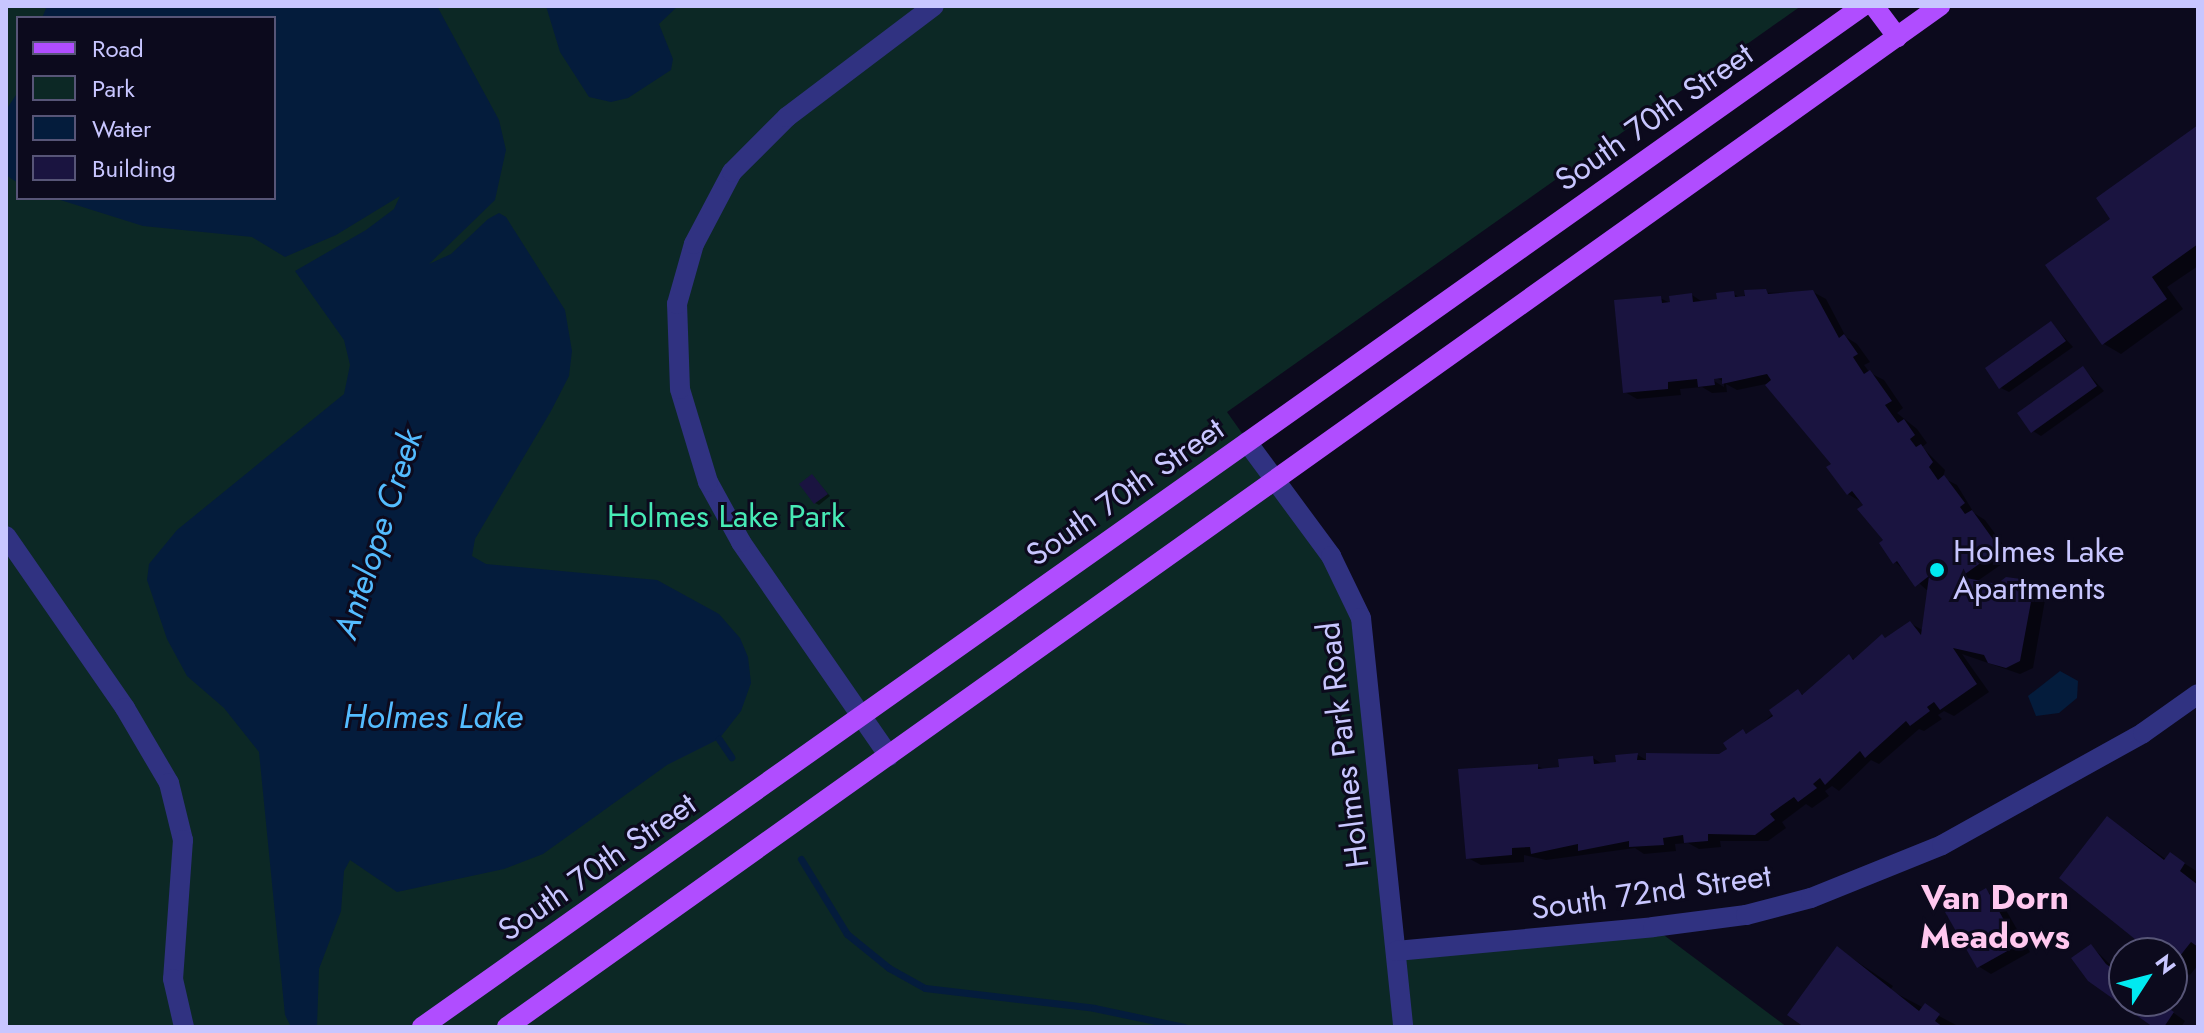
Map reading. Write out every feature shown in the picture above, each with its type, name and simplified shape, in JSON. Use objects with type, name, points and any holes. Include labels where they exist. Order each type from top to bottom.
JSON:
[{"type":"main road","name":"South 70th Street","points":[[422,1027],[1863,6]]},
{"type":"main road","points":[[1874,6],[1897,37]]},
{"type":"main road","points":[[507,1027],[1940,6]]},
{"type":"street","points":[[889,756],[741,542],[708,482],[680,389],[677,304],[694,244],[732,172],[787,117],[934,6]]},
{"type":"street","name":"Holmes Park Road","points":[[1247,442],[1338,568],[1361,618],[1403,1027]]},
{"type":"street","points":[[6,536],[125,708],[169,783],[183,840],[173,979],[184,1027]]},
{"type":"street","name":"South 72nd Street","points":[[1396,951],[1653,927],[1746,915],[1811,898],[1942,845],[2153,727],[2198,694]]},
{"type":"green space","name":"Holmes Lake Park","points":[[6,6],[1801,6],[1227,412],[1346,580],[1396,951],[1653,927],[1787,1027],[6,1027]]},
{"type":"water","name":"Holmes Lake","points":[[47,6],[437,6],[499,120],[506,150],[495,200],[429,264],[451,254],[488,219],[499,213],[506,217],[565,310],[572,351],[569,376],[475,539],[472,556],[486,564],[657,580],[719,614],[740,638],[748,657],[751,683],[741,711],[719,739],[667,765],[543,854],[504,869],[397,892],[350,860],[344,871],[341,911],[319,969],[317,1027],[291,1027],[285,1015],[259,752],[224,708],[187,676],[167,639],[147,580],[149,564],[177,530],[344,394],[350,365],[344,340],[295,271],[366,230],[394,209],[400,196],[336,235],[285,257],[252,237],[143,226],[60,200],[276,200],[276,16],[43,16]]},
{"type":"water","points":[[546,6],[678,6],[659,24],[673,59],[671,70],[628,98],[611,102],[589,97],[560,52]]},
{"type":"water","points":[[16,95],[16,182],[6,175],[6,110]]},
{"type":"water","points":[[2060,671],[2078,681],[2077,698],[2059,713],[2036,716],[2028,696]]},
{"type":"building","points":[[2198,125],[2198,244],[2152,277],[2167,299],[2102,345],[2045,265],[2110,219],[2096,198]]},
{"type":"building","name":"Holmes Lake Apartments","points":[[1766,289],[1768,294],[1813,290],[1839,338],[1844,334],[1858,354],[1853,357],[1864,374],[1870,370],[1892,401],[1885,405],[1898,423],[1904,419],[1915,435],[1910,439],[1916,447],[1921,444],[1933,462],[1929,467],[1938,480],[1944,475],[1965,503],[1960,507],[1965,514],[1972,510],[2000,549],[1961,577],[1997,584],[2006,577],[2021,579],[2033,591],[2020,661],[2006,668],[1988,663],[1984,655],[1953,648],[1977,684],[1940,710],[1934,702],[1927,707],[1930,711],[1910,726],[1906,721],[1865,758],[1860,751],[1825,785],[1820,778],[1813,784],[1817,788],[1798,802],[1794,797],[1770,814],[1775,820],[1755,835],[1708,834],[1708,841],[1684,843],[1683,835],[1663,838],[1664,845],[1629,847],[1629,841],[1578,851],[1578,844],[1531,854],[1530,847],[1512,848],[1512,855],[1466,859],[1458,769],[1538,764],[1538,769],[1559,767],[1558,759],[1593,756],[1594,764],[1616,762],[1615,755],[1638,753],[1637,760],[1646,760],[1646,753],[1719,754],[1727,749],[1723,743],[1743,729],[1746,734],[1773,716],[1769,710],[1798,689],[1802,695],[1849,654],[1853,660],[1882,634],[1885,638],[1910,621],[1921,635],[1929,576],[1915,587],[1897,561],[1893,564],[1879,543],[1883,540],[1857,509],[1863,505],[1852,491],[1847,495],[1826,467],[1831,464],[1765,385],[1771,380],[1767,374],[1722,384],[1722,378],[1714,379],[1715,385],[1698,387],[1697,379],[1668,382],[1668,389],[1623,393],[1614,300],[1661,296],[1662,303],[1670,302],[1669,296],[1692,293],[1693,302],[1717,299],[1716,293],[1734,291],[1735,297],[1745,296],[1744,290]]},
{"type":"building","points":[[2051,321],[2066,341],[1999,389],[1985,368]]},
{"type":"building","points":[[2083,366],[2097,386],[2031,433],[2017,413]]},
{"type":"building","points":[[812,474],[828,494],[814,504],[799,484]]},
{"type":"building","points":[[2107,816],[2164,860],[2170,852],[2185,863],[2180,871],[2198,885],[2198,947],[2191,942],[2188,946],[2188,937],[2132,937],[2059,878]]},
{"type":"building","points":[[1986,888],[2018,945],[1977,968],[1945,912]]},
{"type":"building","points":[[2091,944],[2108,965],[2108,995],[2088,981],[2071,958]]},
{"type":"building","points":[[1837,946],[1919,1011],[1925,1003],[1940,1014],[1935,1021],[1943,1027],[1804,1027],[1787,1015]]},
{"type":"building","points":[[2139,1017],[2171,1017],[2164,1027],[2153,1027]]},
{"type":"waterway","points":[[719,739],[731,757]]},
{"type":"waterway","points":[[801,859],[847,934],[889,968],[925,988],[1094,1008],[1184,1027]]},
{"type":"place","name":"Holmes Lake Apartments","points":[[1937,570]]},
{"type":"district","name":"Van Dorn Meadows","points":[[1995,916]]},
{"type":"water label","name":"Antelope Creek","points":[[378,534]]}]
